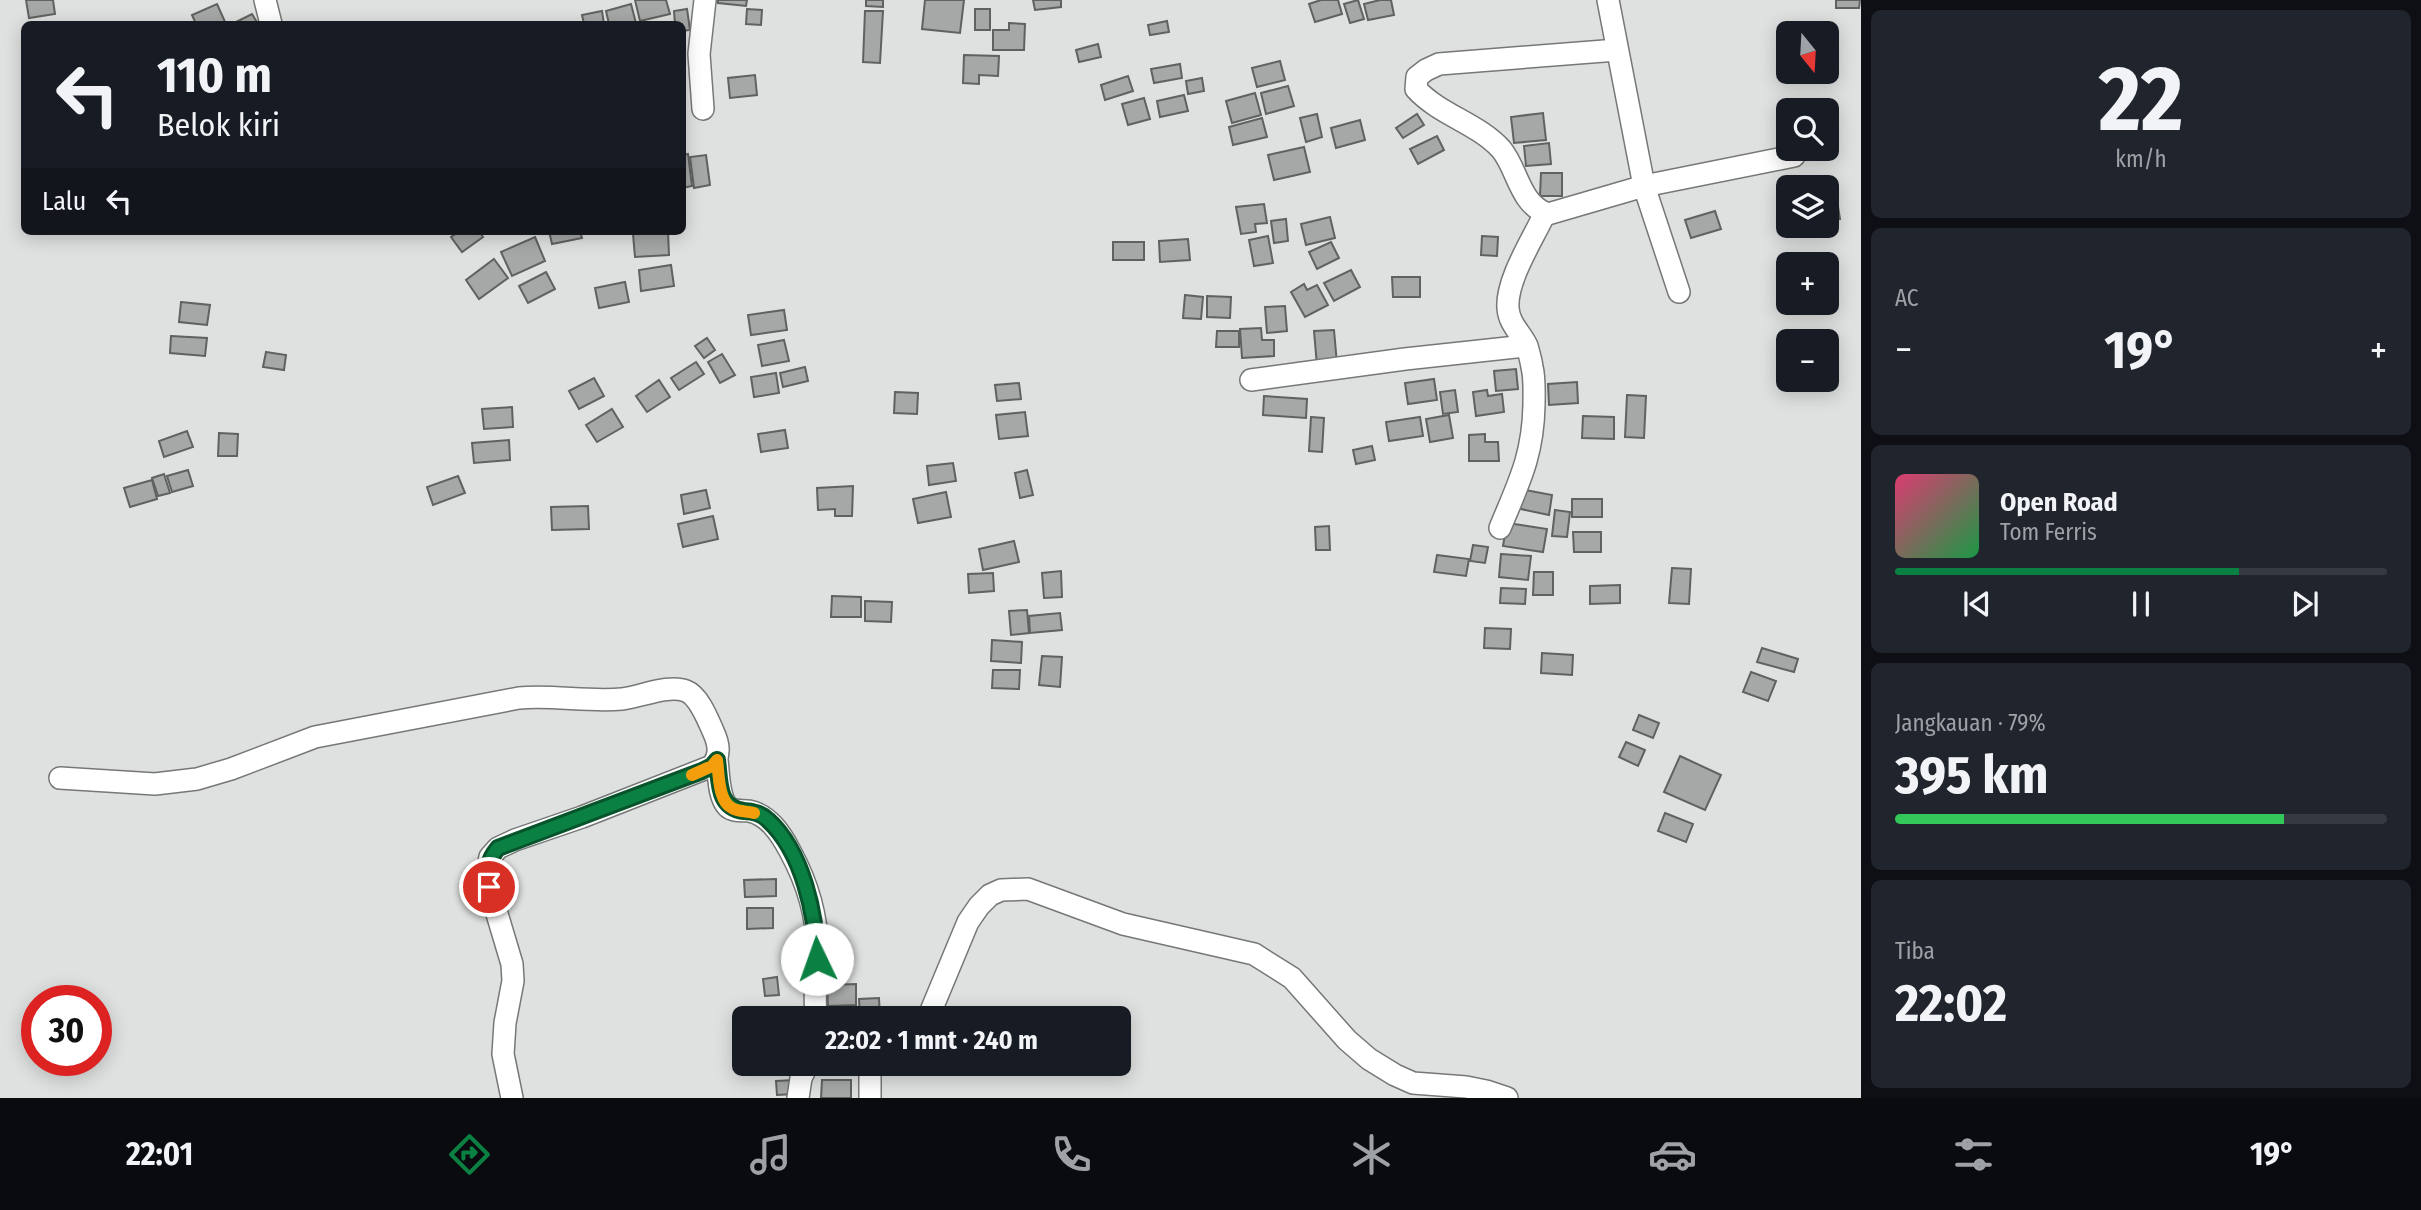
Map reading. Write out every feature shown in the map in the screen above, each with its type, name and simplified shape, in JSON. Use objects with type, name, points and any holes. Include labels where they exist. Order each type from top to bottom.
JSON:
[{"type":"street","points":[[265,0],[270,21]]},
{"type":"street","points":[[703,108],[699,54],[705,0]]},
{"type":"street","points":[[1608,0],[1644,187],[1679,292]]},
{"type":"street","points":[[1617,50],[1438,64],[1416,77],[1416,89],[1445,112],[1478,130],[1503,152],[1527,197],[1535,207],[1545,213],[1644,187],[1776,160]]},
{"type":"street","points":[[1500,528],[1526,465],[1533,436],[1534,372],[1526,346],[1512,325],[1508,308],[1510,293],[1515,275],[1545,213]]},
{"type":"street","points":[[1251,380],[1526,346]]},
{"type":"street","points":[[60,778],[155,784],[179,782],[231,769],[315,737],[489,704],[545,696],[620,699],[676,690],[691,693],[718,743],[717,760],[722,796],[728,807],[767,818],[779,832],[799,870],[814,913],[817,934],[815,1006]]},
{"type":"street","points":[[512,1098],[503,1054],[505,1023],[513,981],[512,964],[489,887],[487,871],[490,858],[498,848],[514,840],[702,771],[717,760]]},
{"type":"street","points":[[933,1006],[968,922],[979,906],[990,895],[1001,890],[1028,890],[1123,924],[1254,954],[1292,978],[1347,1040],[1369,1059],[1395,1075],[1413,1083],[1466,1087],[1507,1098]]},
{"type":"street","points":[[798,1098],[802,1076]]},
{"type":"street","points":[[870,1076],[870,1098]]},
{"type":"building","points":[[26,0],[53,0],[55,14],[29,18]]},
{"type":"building","points":[[635,0],[666,0],[670,14],[640,21]]},
{"type":"building","points":[[718,0],[747,0],[746,6],[718,3]]},
{"type":"building","points":[[866,0],[883,0],[883,7],[866,6]]},
{"type":"building","points":[[925,0],[964,0],[960,33],[922,29]]},
{"type":"building","points":[[1033,0],[1061,0],[1061,7],[1035,10]]},
{"type":"building","points":[[1321,0],[1338,0],[1342,14],[1315,22],[1309,4]]},
{"type":"building","points":[[1358,0],[1364,19],[1350,23],[1344,4]]},
{"type":"building","points":[[1391,0],[1394,15],[1368,20],[1364,4]]},
{"type":"building","points":[[1836,0],[1860,0],[1859,8],[1836,8]]},
{"type":"building","points":[[217,4],[225,21],[195,21],[192,15]]},
{"type":"building","points":[[631,4],[635,21],[608,21],[606,11]]},
{"type":"building","points":[[687,9],[690,30],[686,30],[686,21],[675,21],[674,11]]},
{"type":"building","points":[[747,9],[762,10],[761,25],[746,24]]},
{"type":"building","points":[[975,9],[990,9],[990,30],[975,30]]},
{"type":"building","points":[[602,11],[604,21],[583,21],[582,15]]},
{"type":"building","points":[[865,11],[883,11],[880,63],[863,62]]},
{"type":"building","points":[[252,14],[256,21],[238,21]]},
{"type":"building","points":[[1167,21],[1169,32],[1150,35],[1148,25]]},
{"type":"building","points":[[1009,23],[1025,24],[1024,50],[993,50],[993,30],[1009,30]]},
{"type":"building","points":[[1098,44],[1101,57],[1079,62],[1076,50]]},
{"type":"building","points":[[964,55],[999,56],[998,76],[979,75],[979,84],[963,83]]},
{"type":"building","points":[[1280,61],[1285,80],[1257,87],[1252,68]]},
{"type":"building","points":[[1180,64],[1182,78],[1154,83],[1151,69]]},
{"type":"building","points":[[755,75],[757,95],[730,98],[728,78]]},
{"type":"building","points":[[1128,76],[1133,91],[1105,100],[1101,85]]},
{"type":"building","points":[[1202,78],[1204,91],[1188,94],[1186,81]]},
{"type":"building","points":[[1288,86],[1294,106],[1266,114],[1261,93]]},
{"type":"building","points":[[1255,93],[1261,115],[1232,123],[1226,101]]},
{"type":"building","points":[[1184,95],[1188,111],[1160,117],[1157,101]]},
{"type":"building","points":[[1144,98],[1150,119],[1128,125],[1122,104]]},
{"type":"building","points":[[1543,113],[1546,140],[1514,143],[1511,117]]},
{"type":"building","points":[[1317,114],[1322,137],[1306,142],[1300,118]]},
{"type":"building","points":[[1417,114],[1424,125],[1403,138],[1396,128]]},
{"type":"building","points":[[1262,118],[1267,137],[1233,145],[1229,127]]},
{"type":"building","points":[[1360,120],[1365,140],[1336,148],[1331,128]]},
{"type":"building","points":[[1437,136],[1444,150],[1418,164],[1410,149]]},
{"type":"building","points":[[1549,143],[1551,164],[1526,166],[1524,146]]},
{"type":"building","points":[[1304,147],[1310,172],[1274,180],[1268,155]]},
{"type":"building","points":[[686,154],[692,186],[686,187]]},
{"type":"building","points":[[706,155],[710,185],[694,188],[690,157]]},
{"type":"building","points":[[1541,173],[1562,173],[1562,196],[1540,196]]},
{"type":"building","points":[[1264,204],[1267,223],[1255,224],[1256,232],[1241,234],[1236,207]]},
{"type":"building","points":[[1715,211],[1721,229],[1691,238],[1685,220]]},
{"type":"building","points":[[1330,217],[1335,238],[1306,245],[1301,224]]},
{"type":"building","points":[[1286,219],[1288,241],[1274,243],[1271,221]]},
{"type":"building","points":[[482,235],[483,237],[462,252],[451,237]]},
{"type":"building","points":[[550,235],[581,235],[582,238],[552,244]]},
{"type":"building","points":[[633,235],[668,235],[669,255],[635,257]]},
{"type":"building","points":[[1268,236],[1273,263],[1254,266],[1249,240]]},
{"type":"building","points":[[1482,236],[1498,237],[1497,256],[1481,255]]},
{"type":"building","points":[[535,237],[545,261],[512,276],[501,252]]},
{"type":"building","points":[[1188,239],[1190,260],[1160,262],[1159,241]]},
{"type":"building","points":[[1113,242],[1144,242],[1144,260],[1113,260]]},
{"type":"building","points":[[1331,242],[1339,258],[1317,269],[1309,252]]},
{"type":"building","points":[[494,259],[508,278],[479,299],[466,280]]},
{"type":"building","points":[[671,265],[674,286],[641,291],[639,270]]},
{"type":"building","points":[[1351,270],[1360,287],[1334,301],[1324,283]]},
{"type":"building","points":[[546,272],[555,289],[528,303],[519,286]]},
{"type":"building","points":[[1392,277],[1420,277],[1420,297],[1393,297]]},
{"type":"building","points":[[625,282],[629,302],[599,308],[595,288]]},
{"type":"building","points":[[1304,284],[1307,290],[1317,285],[1328,305],[1305,317],[1291,292]]},
{"type":"building","points":[[1185,295],[1203,297],[1201,319],[1183,318]]},
{"type":"building","points":[[1207,296],[1231,297],[1230,318],[1207,317]]},
{"type":"building","points":[[181,302],[210,305],[207,325],[179,322]]},
{"type":"building","points":[[1285,306],[1287,331],[1267,333],[1265,307]]},
{"type":"building","points":[[784,310],[787,330],[751,335],[748,315]]},
{"type":"building","points":[[1261,328],[1262,340],[1274,340],[1274,356],[1242,358],[1240,329]]},
{"type":"building","points":[[1334,330],[1337,364],[1317,366],[1314,331]]},
{"type":"building","points":[[1217,331],[1239,331],[1239,347],[1216,347]]},
{"type":"building","points":[[171,336],[207,338],[205,356],[170,353]]},
{"type":"building","points":[[707,338],[715,350],[704,358],[695,346]]},
{"type":"building","points":[[784,340],[789,361],[762,366],[758,345]]},
{"type":"building","points":[[266,352],[286,355],[284,370],[263,367]]},
{"type":"building","points":[[722,354],[735,375],[720,383],[708,362]]},
{"type":"building","points":[[696,362],[704,374],[679,390],[671,378]]},
{"type":"building","points":[[805,367],[808,381],[783,387],[780,373]]},
{"type":"building","points":[[1516,369],[1518,389],[1496,391],[1494,371]]},
{"type":"building","points":[[776,373],[779,393],[754,397],[751,377]]},
{"type":"building","points":[[594,378],[604,396],[579,409],[569,391]]},
{"type":"building","points":[[1434,379],[1437,400],[1408,404],[1405,383]]},
{"type":"building","points":[[659,380],[670,397],[647,412],[636,396]]},
{"type":"building","points":[[1577,382],[1578,403],[1549,405],[1548,384]]},
{"type":"building","points":[[1019,383],[1021,399],[997,401],[995,385]]},
{"type":"building","points":[[1455,390],[1458,412],[1443,414],[1440,392]]},
{"type":"building","points":[[1487,390],[1488,396],[1502,394],[1504,412],[1476,416],[1473,392]]},
{"type":"building","points":[[895,392],[918,393],[917,414],[894,413]]},
{"type":"building","points":[[1627,395],[1646,396],[1644,438],[1625,437]]},
{"type":"building","points":[[1264,396],[1307,399],[1306,418],[1263,415]]},
{"type":"building","points":[[512,407],[513,427],[484,429],[482,409]]},
{"type":"building","points":[[612,409],[623,427],[597,442],[586,425]]},
{"type":"building","points":[[1025,412],[1028,436],[999,439],[996,415]]},
{"type":"building","points":[[1449,415],[1453,438],[1430,442],[1426,419]]},
{"type":"building","points":[[1583,416],[1614,417],[1614,439],[1582,438]]},
{"type":"building","points":[[1311,417],[1324,418],[1322,452],[1309,451]]},
{"type":"building","points":[[1420,417],[1423,436],[1389,441],[1386,422]]},
{"type":"building","points":[[785,430],[788,448],[761,452],[758,434]]},
{"type":"building","points":[[187,431],[193,447],[164,457],[159,441]]},
{"type":"building","points":[[219,433],[238,434],[237,456],[218,456]]},
{"type":"building","points":[[1485,434],[1485,442],[1498,442],[1499,461],[1469,461],[1469,435]]},
{"type":"building","points":[[509,440],[510,460],[474,463],[472,443]]},
{"type":"building","points":[[1372,446],[1375,460],[1356,464],[1353,450]]},
{"type":"building","points":[[953,463],[956,481],[929,485],[927,466]]},
{"type":"building","points":[[188,470],[193,486],[172,492],[167,476]]},
{"type":"building","points":[[1027,470],[1033,495],[1020,498],[1015,473]]},
{"type":"building","points":[[164,474],[170,493],[158,496],[152,478]]},
{"type":"building","points":[[458,476],[465,493],[433,505],[427,487]]},
{"type":"building","points":[[152,480],[157,499],[130,507],[124,488]]},
{"type":"building","points":[[853,486],[852,516],[835,516],[835,509],[818,510],[817,488]]},
{"type":"building","points":[[1520,489],[1552,495],[1549,515],[1516,508]]},
{"type":"building","points":[[706,490],[710,508],[684,514],[681,495]]},
{"type":"building","points":[[946,492],[951,517],[918,523],[913,499]]},
{"type":"building","points":[[1572,499],[1602,499],[1602,517],[1572,517]]},
{"type":"building","points":[[588,506],[589,529],[552,530],[551,507]]},
{"type":"building","points":[[1555,510],[1570,512],[1567,537],[1552,536]]},
{"type":"building","points":[[713,516],[718,539],[683,547],[678,524]]},
{"type":"building","points":[[1507,523],[1547,529],[1543,552],[1503,546]]},
{"type":"building","points":[[1329,526],[1330,550],[1316,550],[1315,527]]},
{"type":"building","points":[[1573,532],[1601,532],[1601,552],[1574,552]]},
{"type":"building","points":[[1014,541],[1019,562],[983,570],[979,549]]},
{"type":"building","points":[[1473,545],[1488,547],[1485,563],[1470,561]]},
{"type":"building","points":[[1501,554],[1531,556],[1528,580],[1499,577]]},
{"type":"building","points":[[1437,555],[1469,559],[1466,576],[1434,572]]},
{"type":"building","points":[[1672,568],[1691,569],[1689,604],[1669,603]]},
{"type":"building","points":[[1061,571],[1062,597],[1044,598],[1042,573]]},
{"type":"building","points":[[1534,572],[1553,572],[1553,595],[1533,595]]},
{"type":"building","points":[[993,573],[994,591],[969,593],[968,574]]},
{"type":"building","points":[[1620,585],[1620,603],[1590,604],[1590,586]]},
{"type":"building","points":[[1501,588],[1526,589],[1525,604],[1500,603]]},
{"type":"building","points":[[832,596],[861,597],[861,617],[831,617]]},
{"type":"building","points":[[865,601],[892,602],[891,622],[865,621]]},
{"type":"building","points":[[1027,610],[1029,633],[1011,635],[1009,611]]},
{"type":"building","points":[[1060,613],[1062,630],[1030,633],[1029,616]]},
{"type":"building","points":[[1485,628],[1511,629],[1510,649],[1484,648]]},
{"type":"building","points":[[992,640],[1022,642],[1021,663],[991,661]]},
{"type":"building","points":[[1762,648],[1798,659],[1794,672],[1757,662]]},
{"type":"building","points":[[1542,653],[1573,655],[1572,675],[1541,673]]},
{"type":"building","points":[[1042,656],[1062,657],[1060,687],[1039,685]]},
{"type":"building","points":[[993,670],[1020,670],[1019,689],[992,688]]},
{"type":"building","points":[[1751,672],[1776,681],[1768,701],[1743,692]]},
{"type":"building","points":[[1639,715],[1659,723],[1653,738],[1633,730]]},
{"type":"building","points":[[1626,742],[1645,750],[1638,766],[1619,757]]},
{"type":"building","points":[[1680,756],[1721,775],[1705,810],[1664,792]]},
{"type":"building","points":[[1665,813],[1693,824],[1686,842],[1658,831]]},
{"type":"building","points":[[776,879],[776,896],[745,897],[744,880]]},
{"type":"building","points":[[747,908],[773,908],[773,928],[747,929]]},
{"type":"building","points":[[777,977],[779,995],[765,996],[763,979]]},
{"type":"building","points":[[856,984],[856,1005],[828,1006],[827,985]]},
{"type":"building","points":[[879,998],[879,1006],[859,1006],[859,999]]},
{"type":"building","points":[[794,1080],[795,1094],[777,1095],[776,1081]]},
{"type":"building","points":[[822,1080],[851,1080],[851,1098],[821,1098]]},
{"type":"slow traffic","points":[[692,775],[712,766],[717,760],[722,796],[728,807],[754,813]]},
{"type":"route","points":[[489,887],[487,871],[490,858],[498,848],[702,771],[717,760],[722,796],[728,807],[767,818],[789,850],[814,913],[817,959]]}]
